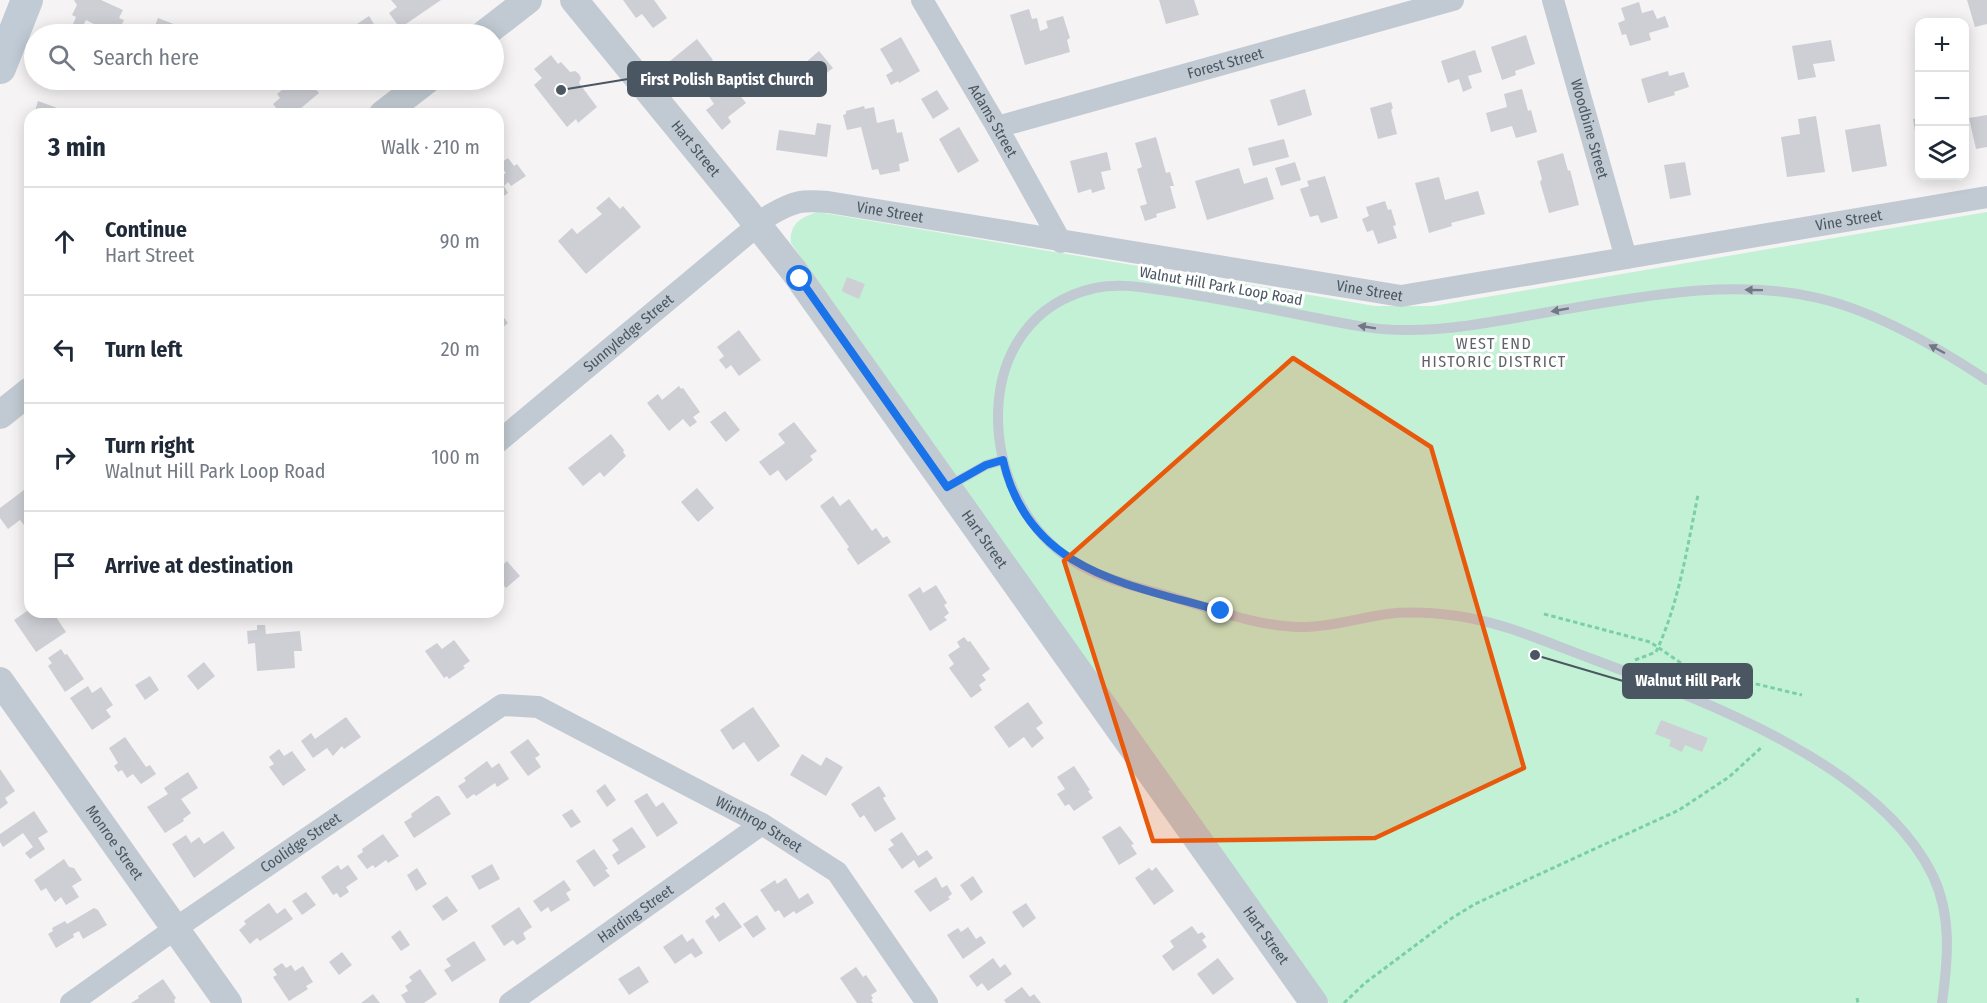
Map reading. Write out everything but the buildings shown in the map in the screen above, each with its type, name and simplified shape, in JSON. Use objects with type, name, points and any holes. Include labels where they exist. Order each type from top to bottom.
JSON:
[{"type":"main road","points":[[0,68],[27,0]]},
{"type":"street","points":[[497,24],[528,0]]},
{"type":"street","name":"Hart Street","points":[[574,0],[758,224],[800,279],[1314,1003]]},
{"type":"street","name":"Adams Street","points":[[922,0],[1061,242]]},
{"type":"street","name":"Forest Street","points":[[997,128],[1453,0]]},
{"type":"street","name":"Woodbine Street","points":[[1553,0],[1626,258]]},
{"type":"street","points":[[391,108],[414,90]]},
{"type":"street","name":"Vine Street","points":[[758,224],[787,205],[804,200],[828,202],[1401,296],[1987,197]]},
{"type":"street","name":"Sunnyledge Street","points":[[504,437],[758,224]]},
{"type":"street","points":[[0,415],[24,396]]},
{"type":"street","name":"Monroe Street","points":[[0,681],[228,1003]]},
{"type":"street","name":"Coolidge Street","points":[[71,1003],[176,928],[502,705],[537,706]]},
{"type":"street","name":"Winthrop Street","points":[[537,706],[762,824],[837,872],[927,1003]]},
{"type":"street","name":"Harding Street","points":[[510,1003],[762,824]]},
{"type":"lane","name":"Walnut Hill Park Loop Road","points":[[1942,1003],[1947,963],[1946,918],[1939,890],[1922,856],[1891,820],[1852,785],[1817,761],[1720,710],[1508,628],[1460,616],[1429,613],[1396,614],[1335,625],[1287,627],[1248,619],[1118,581],[1075,563],[1048,541],[1021,507],[1009,483],[999,434],[999,396],[1008,363],[1021,337],[1038,316],[1055,304],[1085,291],[1115,285],[1201,296],[1369,328],[1407,330],[1467,326],[1602,303],[1673,294],[1733,290],[1787,292],[1829,300],[1883,322],[1945,353],[1987,380]]},
{"type":"lane","points":[[947,487],[986,465],[1003,460]]},
{"type":"path","points":[[1617,669],[1656,652],[1668,626],[1698,495]]},
{"type":"path","points":[[1544,614],[1639,638],[1658,647],[1690,668],[1802,695]]},
{"type":"path","points":[[1344,1003],[1393,961],[1475,904],[1702,797],[1751,759],[1771,735]]},
{"type":"path","points":[[1857,998],[1858,1003]]},
{"type":"highlighted area","points":[[1293,358],[1431,447],[1524,768],[1375,838],[1153,841],[1064,561]]},
{"type":"green space","points":[[818,212],[1375,306],[1433,306],[1987,212],[1987,1003],[1329,1003],[791,243],[792,231],[797,222]]},
{"type":"place","name":"First Polish Baptist Church","points":[[561,90]]},
{"type":"place","name":"Walnut Hill Park","points":[[1535,655]]},
{"type":"district","name":"WEST END HISTORIC DISTRICT","points":[[1494,352]]},
{"type":"route","points":[[800,279],[947,487],[990,463],[1003,460],[1009,483],[1021,507],[1031,522],[1066,557],[1108,578],[1221,611]]}]
